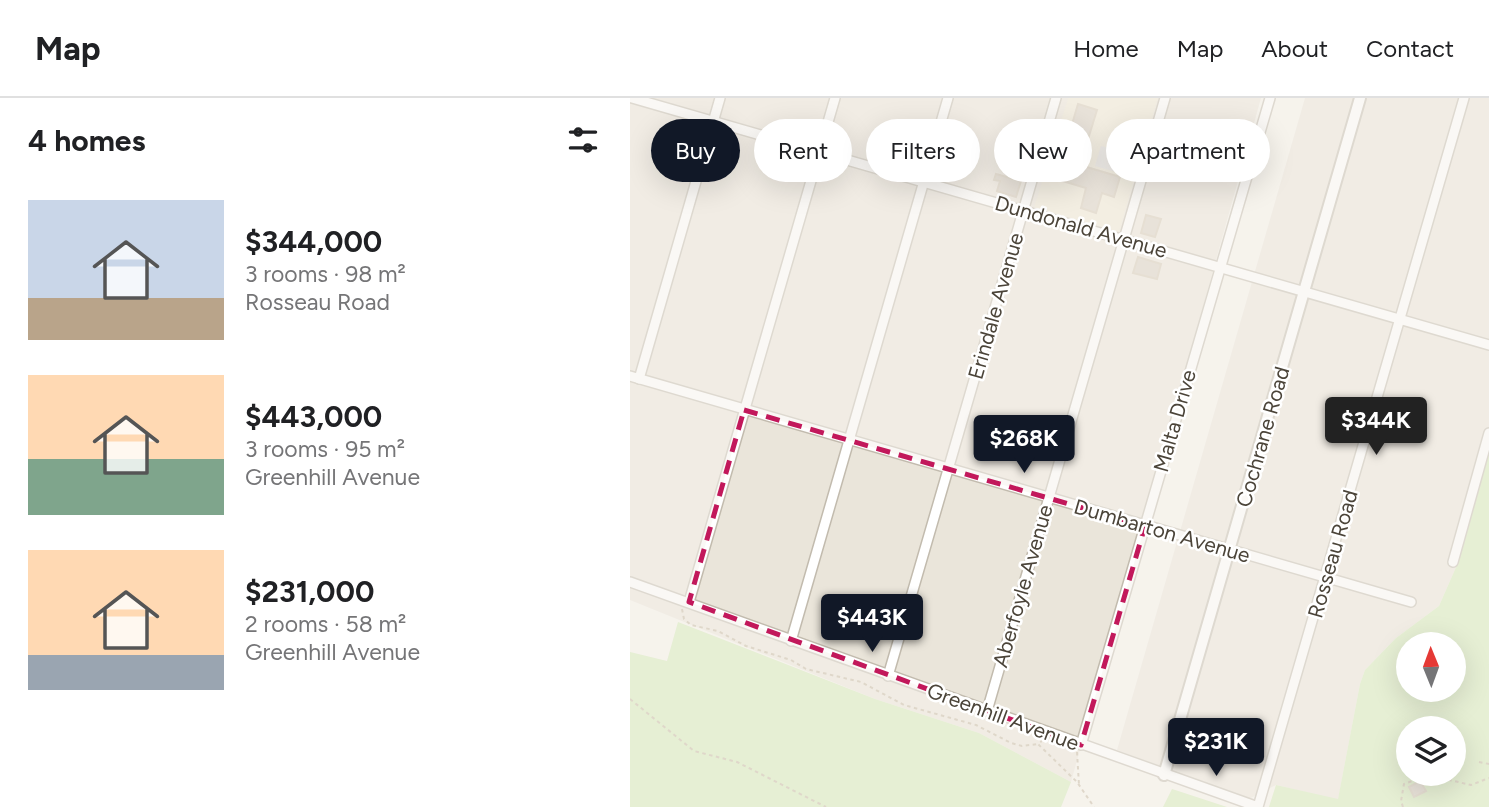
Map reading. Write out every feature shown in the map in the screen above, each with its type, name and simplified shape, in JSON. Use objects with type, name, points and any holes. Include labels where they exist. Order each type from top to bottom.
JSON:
[{"type":"street","name":"Dundonald Avenue","points":[[632,98],[706,119]]},
{"type":"street","points":[[714,119],[720,98]]},
{"type":"street","points":[[829,119],[835,98]]},
{"type":"street","points":[[942,119],[948,98]]},
{"type":"street","name":"Erindale Avenue","points":[[888,676],[1056,98]]},
{"type":"street","name":"Aberfoyle Avenue","points":[[987,711],[1165,98]]},
{"type":"street","name":"Malta Drive","points":[[1079,748],[1270,98]]},
{"type":"street","name":"Cochrane Road","points":[[1164,775],[1360,98]]},
{"type":"street","name":"Rosseau Road","points":[[1258,807],[1464,98]]},
{"type":"street","points":[[634,377],[694,182]]},
{"type":"street","points":[[686,605],[810,182]]},
{"type":"street","name":"Dundonald Avenue","points":[[924,182],[1489,345]]},
{"type":"street","points":[[791,641],[924,182]]},
{"type":"street","name":"Dumbarton Avenue","points":[[634,377],[1411,602]]},
{"type":"street","points":[[1452,562],[1489,433]]},
{"type":"street","name":"Greenhill Avenue","points":[[630,582],[686,605],[987,711],[1079,748],[1258,807]]},
{"type":"path","points":[[686,605],[684,619],[691,625],[731,636],[746,646],[792,660],[806,669],[861,682],[904,705],[976,725],[1011,743],[1022,746],[1038,744],[1044,740]]},
{"type":"path","points":[[630,698],[694,751],[737,762],[825,807]]},
{"type":"path","points":[[1038,744],[1079,786],[1094,807]]},
{"type":"path","points":[[1079,748],[1079,786]]},
{"type":"path","points":[[1479,762],[1489,764]]},
{"type":"path","points":[[1403,807],[1404,783],[1428,775],[1471,785],[1489,778]]},
{"type":"highlighted area","points":[[744,410],[1145,526],[1081,745],[689,602]]},
{"type":"shaded area","points":[[630,98],[1261,98],[1255,119],[1106,119],[1106,182],[1238,182],[1071,782],[979,733],[875,699],[630,600]]},
{"type":"shaded area","points":[[1068,98],[1158,98],[1152,119],[1106,119],[1106,182],[1134,182],[1119,232],[1034,207],[1042,182],[1092,182],[1092,119],[1061,119]]},
{"type":"shaded area","points":[[1305,98],[1489,98],[1489,451],[1457,565],[1439,606],[1404,632],[1396,632],[1396,638],[1365,670],[1338,800],[1276,785],[1249,799],[1117,750]]},
{"type":"shaded area","points":[[1101,146],[1106,147],[1106,169],[1095,166]]},
{"type":"green space","points":[[1489,451],[1489,807],[1269,807],[1276,785],[1338,799],[1365,670],[1396,638],[1396,702],[1466,702],[1466,632],[1404,632],[1439,606],[1457,565]]},
{"type":"green space","points":[[678,622],[875,699],[979,733],[1071,782],[1061,807],[630,807],[630,652],[667,661]]},
{"type":"green space","points":[[1172,789],[1227,807],[1163,807]]},
{"type":"building","points":[[1078,104],[1097,110],[1092,126],[1092,119],[1074,119]]},
{"type":"building","points":[[1092,169],[1106,173],[1106,182],[1118,182],[1114,197],[1102,193],[1096,213],[1081,208],[1086,188],[1066,182],[1092,182]]},
{"type":"building","points":[[1000,182],[1021,182],[1016,197],[997,191]]},
{"type":"building","points":[[1146,215],[1161,219],[1155,237],[1141,233]]},
{"type":"building","points":[[1138,257],[1161,264],[1157,279],[1133,273]]},
{"type":"building","points":[[1423,786],[1426,791],[1414,797],[1409,787]]}]
